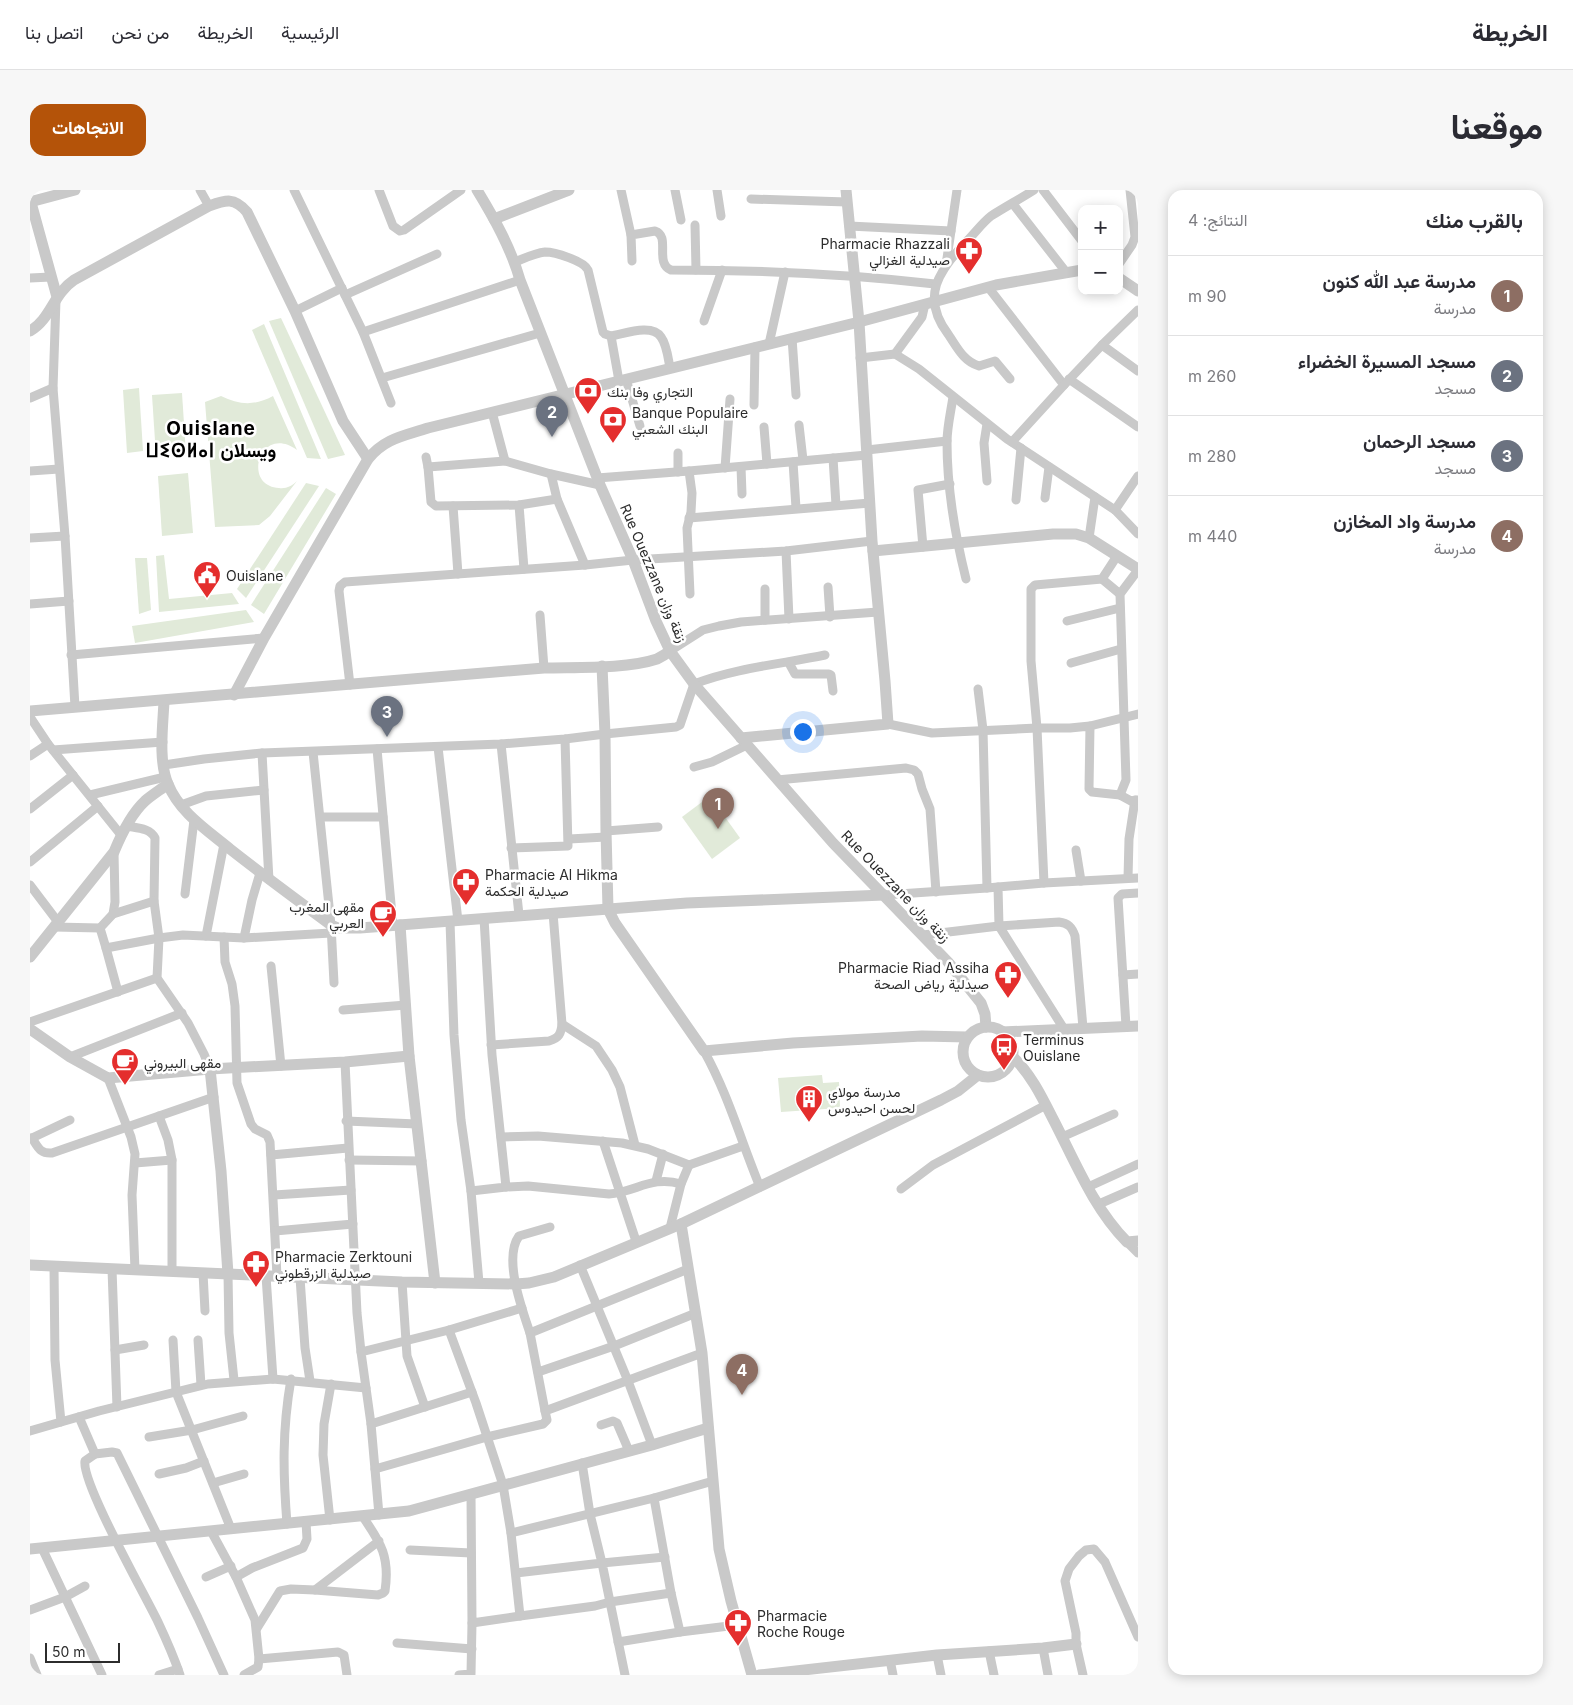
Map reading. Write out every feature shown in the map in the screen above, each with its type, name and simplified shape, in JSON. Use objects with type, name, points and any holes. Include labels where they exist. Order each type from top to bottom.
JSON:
[{"type":"street","points":[[74,707],[65,536],[53,388],[56,297],[30,201],[75,190]]},
{"type":"street","points":[[200,190],[209,206]]},
{"type":"street","points":[[294,190],[363,332],[391,403]]},
{"type":"street","points":[[379,190],[393,226],[400,231],[461,190]]},
{"type":"street","name":"Rue Ouezzane زنقة وزان","points":[[477,190],[515,262],[520,280],[598,481],[633,560],[656,622],[670,651],[694,684],[833,843],[948,962],[981,1003],[986,1014],[986,1027]]},
{"type":"street","points":[[494,219],[569,190]]},
{"type":"street","points":[[621,190],[631,235],[632,262]]},
{"type":"street","points":[[675,190],[681,220]]},
{"type":"street","points":[[717,190],[721,216]]},
{"type":"street","points":[[946,265],[957,190]]},
{"type":"street","points":[[895,354],[922,317],[935,284],[946,265],[962,246],[990,217],[1034,190]]},
{"type":"street","points":[[1043,190],[1078,234]]},
{"type":"street","points":[[1123,258],[1135,237],[1130,190]]},
{"type":"street","points":[[751,199],[846,196],[859,322],[872,546],[888,724]]},
{"type":"street","points":[[30,331],[45,318],[56,297],[65,286],[74,280],[209,206],[223,201],[234,201],[247,212],[295,311],[343,421],[368,459]]},
{"type":"street","points":[[1013,204],[1066,272]]},
{"type":"street","points":[[695,225],[696,270]]},
{"type":"street","points":[[848,226],[951,231]]},
{"type":"street","points":[[631,235],[658,231],[662,235],[663,264],[671,270],[785,272],[855,276],[935,284]]},
{"type":"street","points":[[515,262],[545,252],[584,264],[588,270],[603,332],[611,336],[653,330],[662,337],[670,368]]},
{"type":"street","points":[[295,311],[437,254]]},
{"type":"street","points":[[704,321],[722,270]]},
{"type":"street","points":[[234,695],[264,638],[368,459],[377,448],[389,440],[428,428],[859,322],[988,287],[1078,270]]},
{"type":"street","points":[[769,344],[785,272]]},
{"type":"street","points":[[30,278],[51,277]]},
{"type":"street","points":[[363,332],[520,280]]},
{"type":"street","points":[[1123,281],[1138,291]]},
{"type":"street","points":[[988,287],[1066,382],[1138,427]]},
{"type":"street","points":[[929,303],[965,360],[979,366],[994,361],[1010,379]]},
{"type":"street","points":[[1012,442],[1066,382],[1138,310]]},
{"type":"street","points":[[382,378],[540,332]]},
{"type":"street","points":[[611,336],[623,380],[640,426]]},
{"type":"street","points":[[792,338],[796,395]]},
{"type":"street","points":[[1102,345],[1138,371]]},
{"type":"street","points":[[754,405],[755,347]]},
{"type":"street","points":[[860,358],[895,354],[918,369],[1012,442],[1114,510],[1138,534]]},
{"type":"street","points":[[30,398],[53,388]]},
{"type":"street","points":[[953,397],[947,441],[950,484],[957,544],[966,579]]},
{"type":"street","points":[[725,468],[730,399]]},
{"type":"street","points":[[492,412],[505,462]]},
{"type":"street","points":[[987,424],[984,443],[987,481]]},
{"type":"street","points":[[796,508],[799,425]]},
{"type":"street","points":[[764,427],[767,464]]},
{"type":"street","points":[[428,467],[505,462],[551,474],[598,481],[833,458],[947,441]]},
{"type":"street","points":[[1016,500],[1021,448]]},
{"type":"street","points":[[678,453],[678,472]]},
{"type":"street","points":[[426,457],[431,502],[436,506],[519,505],[557,499]]},
{"type":"street","points":[[833,458],[836,505]]},
{"type":"street","points":[[740,467],[742,494]]},
{"type":"street","points":[[1045,498],[1050,467]]},
{"type":"street","points":[[30,471],[59,469]]},
{"type":"street","points":[[689,471],[692,493],[691,512],[687,528],[690,594]]},
{"type":"street","points":[[551,474],[557,499],[585,565]]},
{"type":"street","points":[[1114,510],[1138,476]]},
{"type":"street","points":[[923,547],[918,490],[950,484]]},
{"type":"street","points":[[1089,538],[1095,497]]},
{"type":"street","points":[[689,518],[870,503]]},
{"type":"street","points":[[519,505],[524,569]]},
{"type":"street","points":[[453,506],[458,574]]},
{"type":"street","points":[[350,685],[339,591],[340,586],[345,582],[633,560],[872,546],[923,547],[1053,534],[1076,534],[1089,538],[1138,570],[1120,594],[1126,780],[1120,795]]},
{"type":"street","points":[[30,538],[65,536]]},
{"type":"street","points":[[786,551],[789,619]]},
{"type":"street","points":[[1102,579],[1117,556]]},
{"type":"street","points":[[1044,882],[1037,728],[1031,661],[1031,589],[1035,585],[1102,579],[1120,594]]},
{"type":"street","points":[[828,587],[830,617]]},
{"type":"street","points":[[765,589],[766,620]]},
{"type":"street","points":[[30,604],[69,601]]},
{"type":"street","points":[[1067,621],[1120,608]]},
{"type":"street","points":[[30,711],[544,668],[632,663],[657,659],[703,630],[741,622],[878,612]]},
{"type":"street","points":[[540,614],[544,668]]},
{"type":"street","points":[[71,655],[264,638]]},
{"type":"street","points":[[1071,663],[1121,649]]},
{"type":"street","points":[[164,765],[262,753],[501,744],[679,726],[694,684],[727,673],[825,655]]},
{"type":"street","points":[[789,663],[795,674],[831,675],[833,691]]},
{"type":"street","points":[[602,666],[608,909],[615,923],[714,1068],[760,1187]]},
{"type":"street","points":[[978,689],[983,730],[987,888]]},
{"type":"street","points":[[164,701],[164,765],[166,781],[175,799],[194,820],[331,929]]},
{"type":"street","points":[[694,767],[712,762],[744,742],[888,724],[932,733],[1090,726],[1138,714]]},
{"type":"street","points":[[30,717],[50,747],[98,806],[124,831],[146,830],[152,833],[155,838],[154,901],[159,938],[158,978],[182,1013],[210,1069],[214,1097],[228,1274],[230,1349],[234,1380]]},
{"type":"street","points":[[1090,726],[1089,789],[1092,792],[1120,795],[1136,800],[1129,839],[1128,878]]},
{"type":"street","points":[[511,848],[567,847],[569,844],[565,739]]},
{"type":"street","points":[[30,756],[50,747],[163,742]]},
{"type":"street","points":[[501,744],[519,916]]},
{"type":"street","points":[[438,747],[454,921],[454,1035],[461,1120],[471,1191],[479,1283]]},
{"type":"street","points":[[377,750],[383,817],[406,1005],[409,1056],[436,1283]]},
{"type":"street","points":[[314,752],[331,929],[334,983]]},
{"type":"street","points":[[244,938],[252,900],[265,877],[262,753]]},
{"type":"street","points":[[778,780],[906,768],[914,770],[918,774],[930,809],[936,892]]},
{"type":"street","points":[[30,809],[73,775]]},
{"type":"street","points":[[90,795],[166,781]]},
{"type":"street","points":[[31,954],[114,852],[136,812],[166,781]]},
{"type":"street","points":[[181,805],[206,796],[264,790]]},
{"type":"street","points":[[30,862],[98,806]]},
{"type":"street","points":[[321,817],[383,817]]},
{"type":"street","points":[[185,894],[194,820]]},
{"type":"street","points":[[569,839],[658,827]]},
{"type":"street","points":[[206,936],[224,844]]},
{"type":"street","points":[[1076,850],[1081,881]]},
{"type":"street","points":[[113,914],[115,902],[114,852]]},
{"type":"street","points":[[106,948],[183,935],[244,938],[338,928],[608,909],[733,901],[936,892],[1044,882],[1138,878]]},
{"type":"street","points":[[30,885],[56,925]]},
{"type":"street","points":[[998,887],[999,926],[1064,1029]]},
{"type":"street","points":[[1126,1026],[1118,898],[1122,894],[1138,893]]},
{"type":"street","points":[[100,928],[113,914],[154,901]]},
{"type":"street","points":[[491,1046],[549,1041],[560,1035],[562,1024],[553,913]]},
{"type":"street","points":[[484,918],[491,1046],[506,1187]]},
{"type":"street","points":[[923,935],[999,926],[1064,922],[1070,927],[1075,936],[1084,1028]]},
{"type":"street","points":[[56,925],[100,928]]},
{"type":"street","points":[[100,928],[118,992]]},
{"type":"street","points":[[224,937],[225,962],[232,984],[235,1006],[237,1083],[251,1124],[255,1130],[268,1137],[271,1155],[276,1230],[271,1276],[273,1379]]},
{"type":"street","points":[[271,966],[281,1066]]},
{"type":"street","points":[[1123,975],[1138,974]]},
{"type":"street","points":[[30,1022],[158,978]]},
{"type":"street","points":[[343,1010],[406,1005]]},
{"type":"street","points":[[70,1057],[182,1013]]},
{"type":"street","points":[[562,1024],[596,1046],[612,1070],[620,1087],[635,1145]]},
{"type":"street","points":[[1002,1032],[1138,1026]]},
{"type":"street","points":[[986,1027],[998,1029],[1002,1032],[1012,1045],[1010,1062],[1004,1071],[994,1076],[978,1075],[969,1068],[964,1058],[963,1047],[967,1037],[976,1030],[986,1027]]},
{"type":"street","points":[[30,1029],[70,1057],[108,1078],[210,1069],[345,1062],[409,1056]]},
{"type":"street","points":[[704,1051],[793,1043],[922,1036],[967,1037]]},
{"type":"street","points":[[1012,1056],[1027,1072],[1088,1187],[1108,1220],[1133,1241],[1138,1253]]},
{"type":"street","points":[[345,1062],[346,1121],[355,1280],[361,1352],[376,1469],[379,1515]]},
{"type":"street","points":[[30,1265],[402,1282],[516,1284],[541,1281],[680,1224],[760,1187],[941,1100],[958,1091],[978,1075]]},
{"type":"street","points":[[108,1078],[134,1146],[135,1163],[132,1195],[135,1270]]},
{"type":"street","points":[[70,1120],[31,1138],[40,1151],[45,1154],[52,1153],[214,1097]]},
{"type":"street","points":[[901,1190],[933,1165],[1046,1105]]},
{"type":"street","points":[[1062,1137],[1114,1114]]},
{"type":"street","points":[[159,1116],[168,1140],[172,1160],[172,1272]]},
{"type":"street","points":[[346,1121],[417,1124]]},
{"type":"street","points":[[501,1137],[538,1136],[635,1145],[663,1154],[689,1166],[743,1146]]},
{"type":"street","points":[[603,1141],[636,1241]]},
{"type":"street","points":[[271,1155],[348,1148]]},
{"type":"street","points":[[656,1181],[663,1154]]},
{"type":"street","points":[[135,1163],[172,1160]]},
{"type":"street","points":[[349,1160],[422,1162]]},
{"type":"street","points":[[1088,1187],[1138,1164]]},
{"type":"street","points":[[670,1228],[681,1184],[689,1166]]},
{"type":"street","points":[[471,1191],[528,1186],[597,1194],[619,1193],[656,1181],[681,1184]]},
{"type":"street","points":[[1098,1204],[1138,1187]]},
{"type":"street","points":[[274,1195],[350,1190]]},
{"type":"street","points":[[276,1230],[353,1224]]},
{"type":"street","points":[[680,1224],[702,1353],[719,1549],[737,1625],[752,1675]]},
{"type":"street","points":[[376,1469],[487,1437],[543,1424],[547,1420],[530,1333],[516,1284],[513,1252],[519,1236],[550,1226]]},
{"type":"street","points":[[580,1265],[652,1445]]},
{"type":"street","points":[[54,1266],[55,1360],[61,1422]]},
{"type":"street","points":[[112,1269],[117,1407]]},
{"type":"street","points":[[530,1333],[688,1269]]},
{"type":"street","points":[[203,1273],[205,1311]]},
{"type":"street","points":[[300,1278],[305,1348],[310,1381]]},
{"type":"street","points":[[402,1282],[407,1356],[425,1407]]},
{"type":"street","points":[[361,1352],[449,1330],[522,1308]]},
{"type":"street","points":[[538,1372],[614,1346],[696,1313]]},
{"type":"street","points":[[449,1330],[503,1485],[511,1533],[520,1616]]},
{"type":"street","points":[[173,1340],[176,1392],[231,1529]]},
{"type":"street","points":[[198,1340],[202,1385]]},
{"type":"street","points":[[115,1350],[144,1345]]},
{"type":"street","points":[[545,1411],[702,1353]]},
{"type":"street","points":[[30,1431],[202,1385],[234,1380],[273,1379],[310,1381],[366,1388]]},
{"type":"street","points":[[287,1524],[284,1429],[291,1380]]},
{"type":"street","points":[[330,1520],[323,1455],[324,1430],[331,1384]]},
{"type":"street","points":[[371,1424],[472,1392]]},
{"type":"street","points":[[150,1437],[192,1430],[243,1416]]},
{"type":"street","points":[[79,1417],[95,1454]]},
{"type":"street","points":[[601,1425],[611,1421],[617,1423],[629,1451]]},
{"type":"street","points":[[30,1549],[362,1517],[427,1507],[708,1428]]},
{"type":"street","points":[[158,1675],[179,1672],[159,1623],[115,1540],[87,1476],[84,1465],[85,1461],[95,1454],[117,1453],[224,1675]]},
{"type":"street","points":[[159,1474],[186,1468],[204,1461]]},
{"type":"street","points":[[582,1464],[590,1514],[602,1563],[624,1675]]},
{"type":"street","points":[[213,1483],[244,1474]]},
{"type":"street","points":[[511,1533],[654,1498],[713,1481]]},
{"type":"street","points":[[459,1675],[471,1675],[472,1494]]},
{"type":"street","points":[[654,1498],[670,1593],[680,1632]]},
{"type":"street","points":[[257,1628],[280,1591],[291,1588],[383,1594],[385,1588],[385,1565],[382,1547],[362,1517]]},
{"type":"street","points":[[236,1577],[252,1568],[303,1548],[307,1539],[306,1522]]},
{"type":"street","points":[[211,1531],[253,1612],[257,1628],[258,1667],[244,1675]]},
{"type":"street","points":[[315,1590],[379,1541]]},
{"type":"street","points":[[42,1548],[102,1675]]},
{"type":"street","points":[[1083,1675],[1065,1581],[1069,1569],[1083,1552],[1094,1549],[1105,1562],[1138,1637]]},
{"type":"street","points":[[410,1550],[471,1553]]},
{"type":"street","points":[[516,1573],[665,1557]]},
{"type":"street","points":[[206,1577],[230,1566]]},
{"type":"street","points":[[30,1610],[65,1597],[85,1586]]},
{"type":"street","points":[[472,1623],[586,1608],[610,1602],[670,1593]]},
{"type":"street","points":[[618,1642],[737,1625]]},
{"type":"street","points":[[397,1643],[472,1649]]},
{"type":"street","points":[[759,1675],[830,1671],[890,1660],[1076,1644]]},
{"type":"street","points":[[1043,1648],[1048,1675]]},
{"type":"street","points":[[989,1651],[994,1675]]},
{"type":"street","points":[[259,1659],[340,1653],[345,1658],[347,1675]]},
{"type":"street","points":[[937,1655],[941,1675]]},
{"type":"street","points":[[30,1658],[37,1675]]},
{"type":"street","points":[[890,1660],[893,1675]]},
{"type":"green space","points":[[281,318],[345,455],[328,459],[269,321]]},
{"type":"green space","points":[[264,324],[321,459],[307,458],[252,330]]},
{"type":"green space","points":[[139,388],[143,451],[127,453],[123,390]]},
{"type":"green space","points":[[182,393],[186,454],[156,456],[152,395]]},
{"type":"green space","points":[[221,396],[241,403],[253,403],[273,396],[297,450],[284,444],[273,444],[265,450],[260,458],[258,468],[261,477],[267,485],[284,488],[291,486],[297,481],[270,516],[259,525],[215,527],[205,402]]},
{"type":"green space","points":[[188,473],[193,533],[162,536],[158,476]]},
{"type":"green space","points":[[306,483],[319,486],[246,598],[237,589]]},
{"type":"green space","points":[[326,488],[336,494],[264,614],[251,605]]},
{"type":"green space","points":[[164,555],[169,599],[232,593],[239,604],[159,612],[156,556]]},
{"type":"green space","points":[[135,558],[147,558],[151,610],[139,614]]},
{"type":"green space","points":[[246,610],[254,622],[135,643],[132,626]]},
{"type":"green space","points":[[710,796],[740,838],[712,859],[682,817]]},
{"type":"green space","points":[[822,1075],[823,1083],[839,1082],[840,1108],[781,1112],[778,1078]]},
{"type":"place","name":"Pharmacie Rhazzali صيدلية الغزالي","points":[[969,275]]},
{"type":"place","name":"التجاري وفا بنك","points":[[588,415]]},
{"type":"place","name":"مسجد المسيرة الخضراء","points":[[552,437]]},
{"type":"place","name":"Banque Populaire البنك الشعبي","points":[[613,444]]},
{"type":"place","name":"Ouislane","points":[[207,599]]},
{"type":"place","name":"مسجد الرحمان","points":[[387,737]]},
{"type":"place","name":"مدرسة عبد الله كنون","points":[[718,829]]},
{"type":"place","name":"Pharmacie Al Hikma صيدلية الحكمة","points":[[466,906]]},
{"type":"place","name":"مقهى المغرب العربي","points":[[383,938]]},
{"type":"place","name":"Pharmacie Riad Assiha صيدلية رياض الصحة","points":[[1008,999]]},
{"type":"place","name":"Terminus Ouislane","points":[[1004,1071]]},
{"type":"place","name":"مقهى البيروني","points":[[125,1086]]},
{"type":"place","name":"مدرسة مولاي لحسن احيدوس","points":[[809,1123]]},
{"type":"place","name":"Pharmacie Zerktouni صيدلية الزرقطوني","points":[[256,1288]]},
{"type":"place","name":"مدرسة واد المخازن","points":[[742,1395]]},
{"type":"place","name":"Pharmacie Roche Rouge","points":[[738,1647]]},
{"type":"district","name":"Ouislane ⵡⵉⵙⵍⴰⵏ ويسلان","points":[[211,439]]}]
